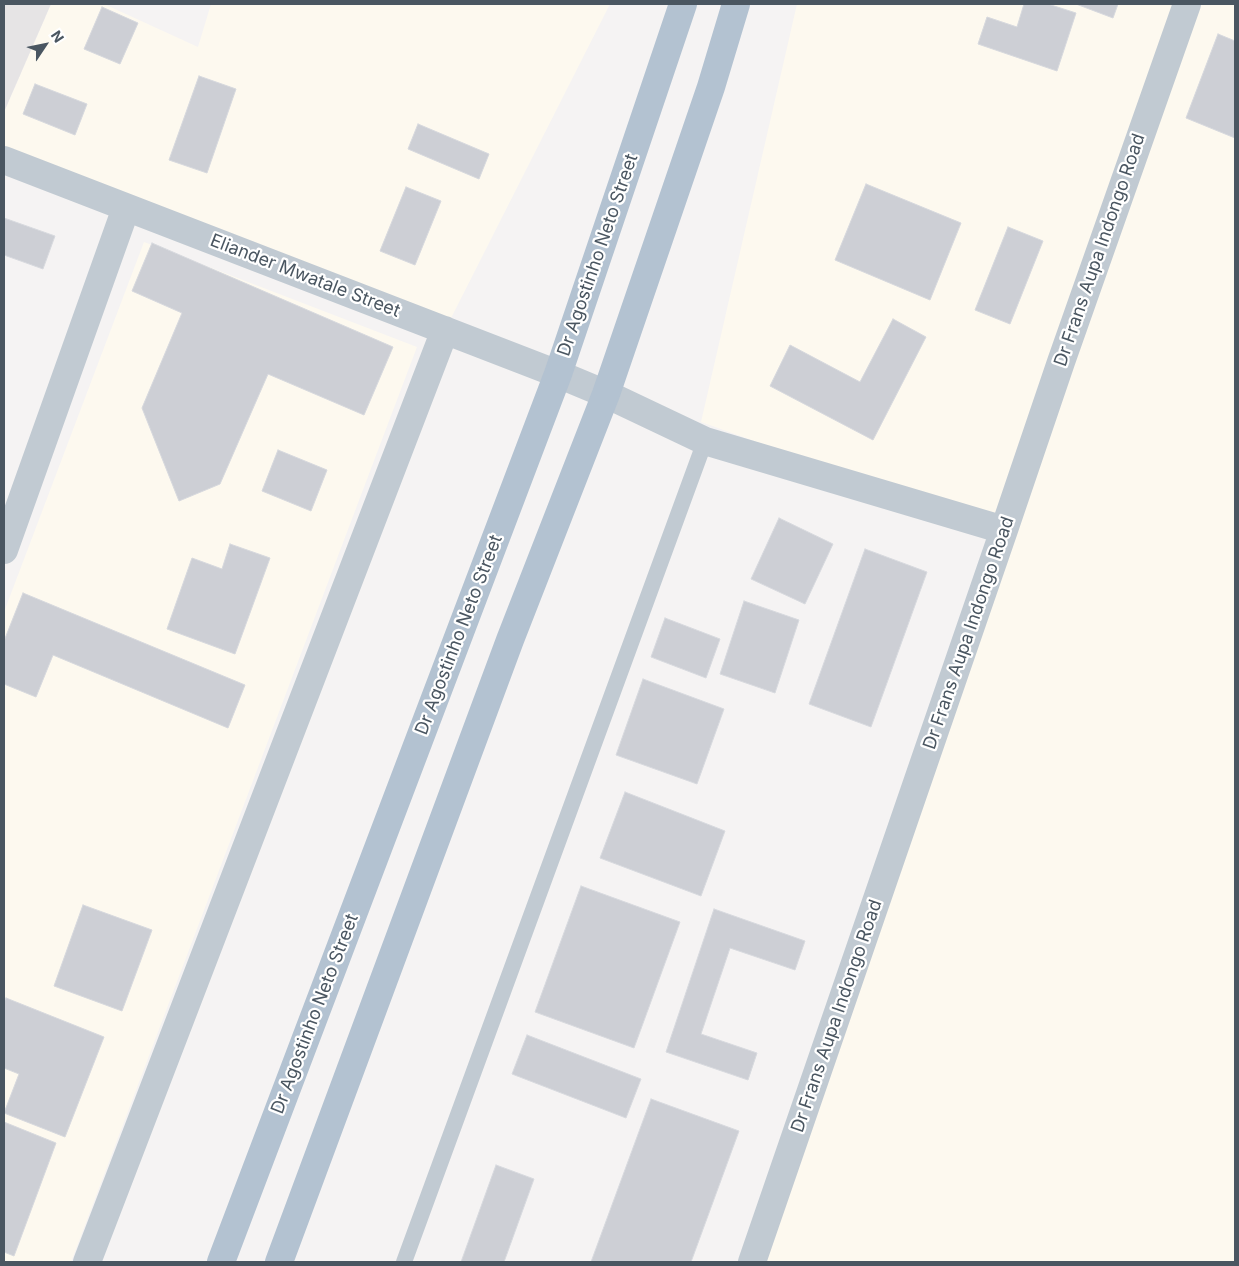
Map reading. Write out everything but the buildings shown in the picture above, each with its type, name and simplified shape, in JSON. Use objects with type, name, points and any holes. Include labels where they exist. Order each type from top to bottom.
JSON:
[{"type":"main road","name":"Dr Agostinho Neto Street","points":[[221,1262],[558,374],[684,4]]},
{"type":"main road","points":[[279,1262],[510,640],[606,394],[711,87],[736,4]]},
{"type":"street","name":"Dr Frans Aupa Indongo Road","points":[[752,1262],[1064,352],[1187,4]]},
{"type":"street","name":"Eliander Mwatale Street","points":[[4,160],[558,374],[606,394],[705,441],[1004,530]]},
{"type":"street","points":[[4,550],[126,208]]},
{"type":"street","points":[[87,1262],[446,330]]},
{"type":"lane","points":[[404,1262],[705,441]]},
{"type":"shaded area","points":[[4,4],[51,4],[4,112]]},
{"type":"shaded area","points":[[51,4],[104,4],[198,47],[211,4],[610,4],[445,330],[4,160],[4,112]]},
{"type":"shaded area","points":[[797,4],[1235,4],[1235,1262],[752,1262],[1004,530],[701,422]]},
{"type":"shaded area","points":[[144,242],[417,347],[71,1262],[4,1262],[4,612]]}]
